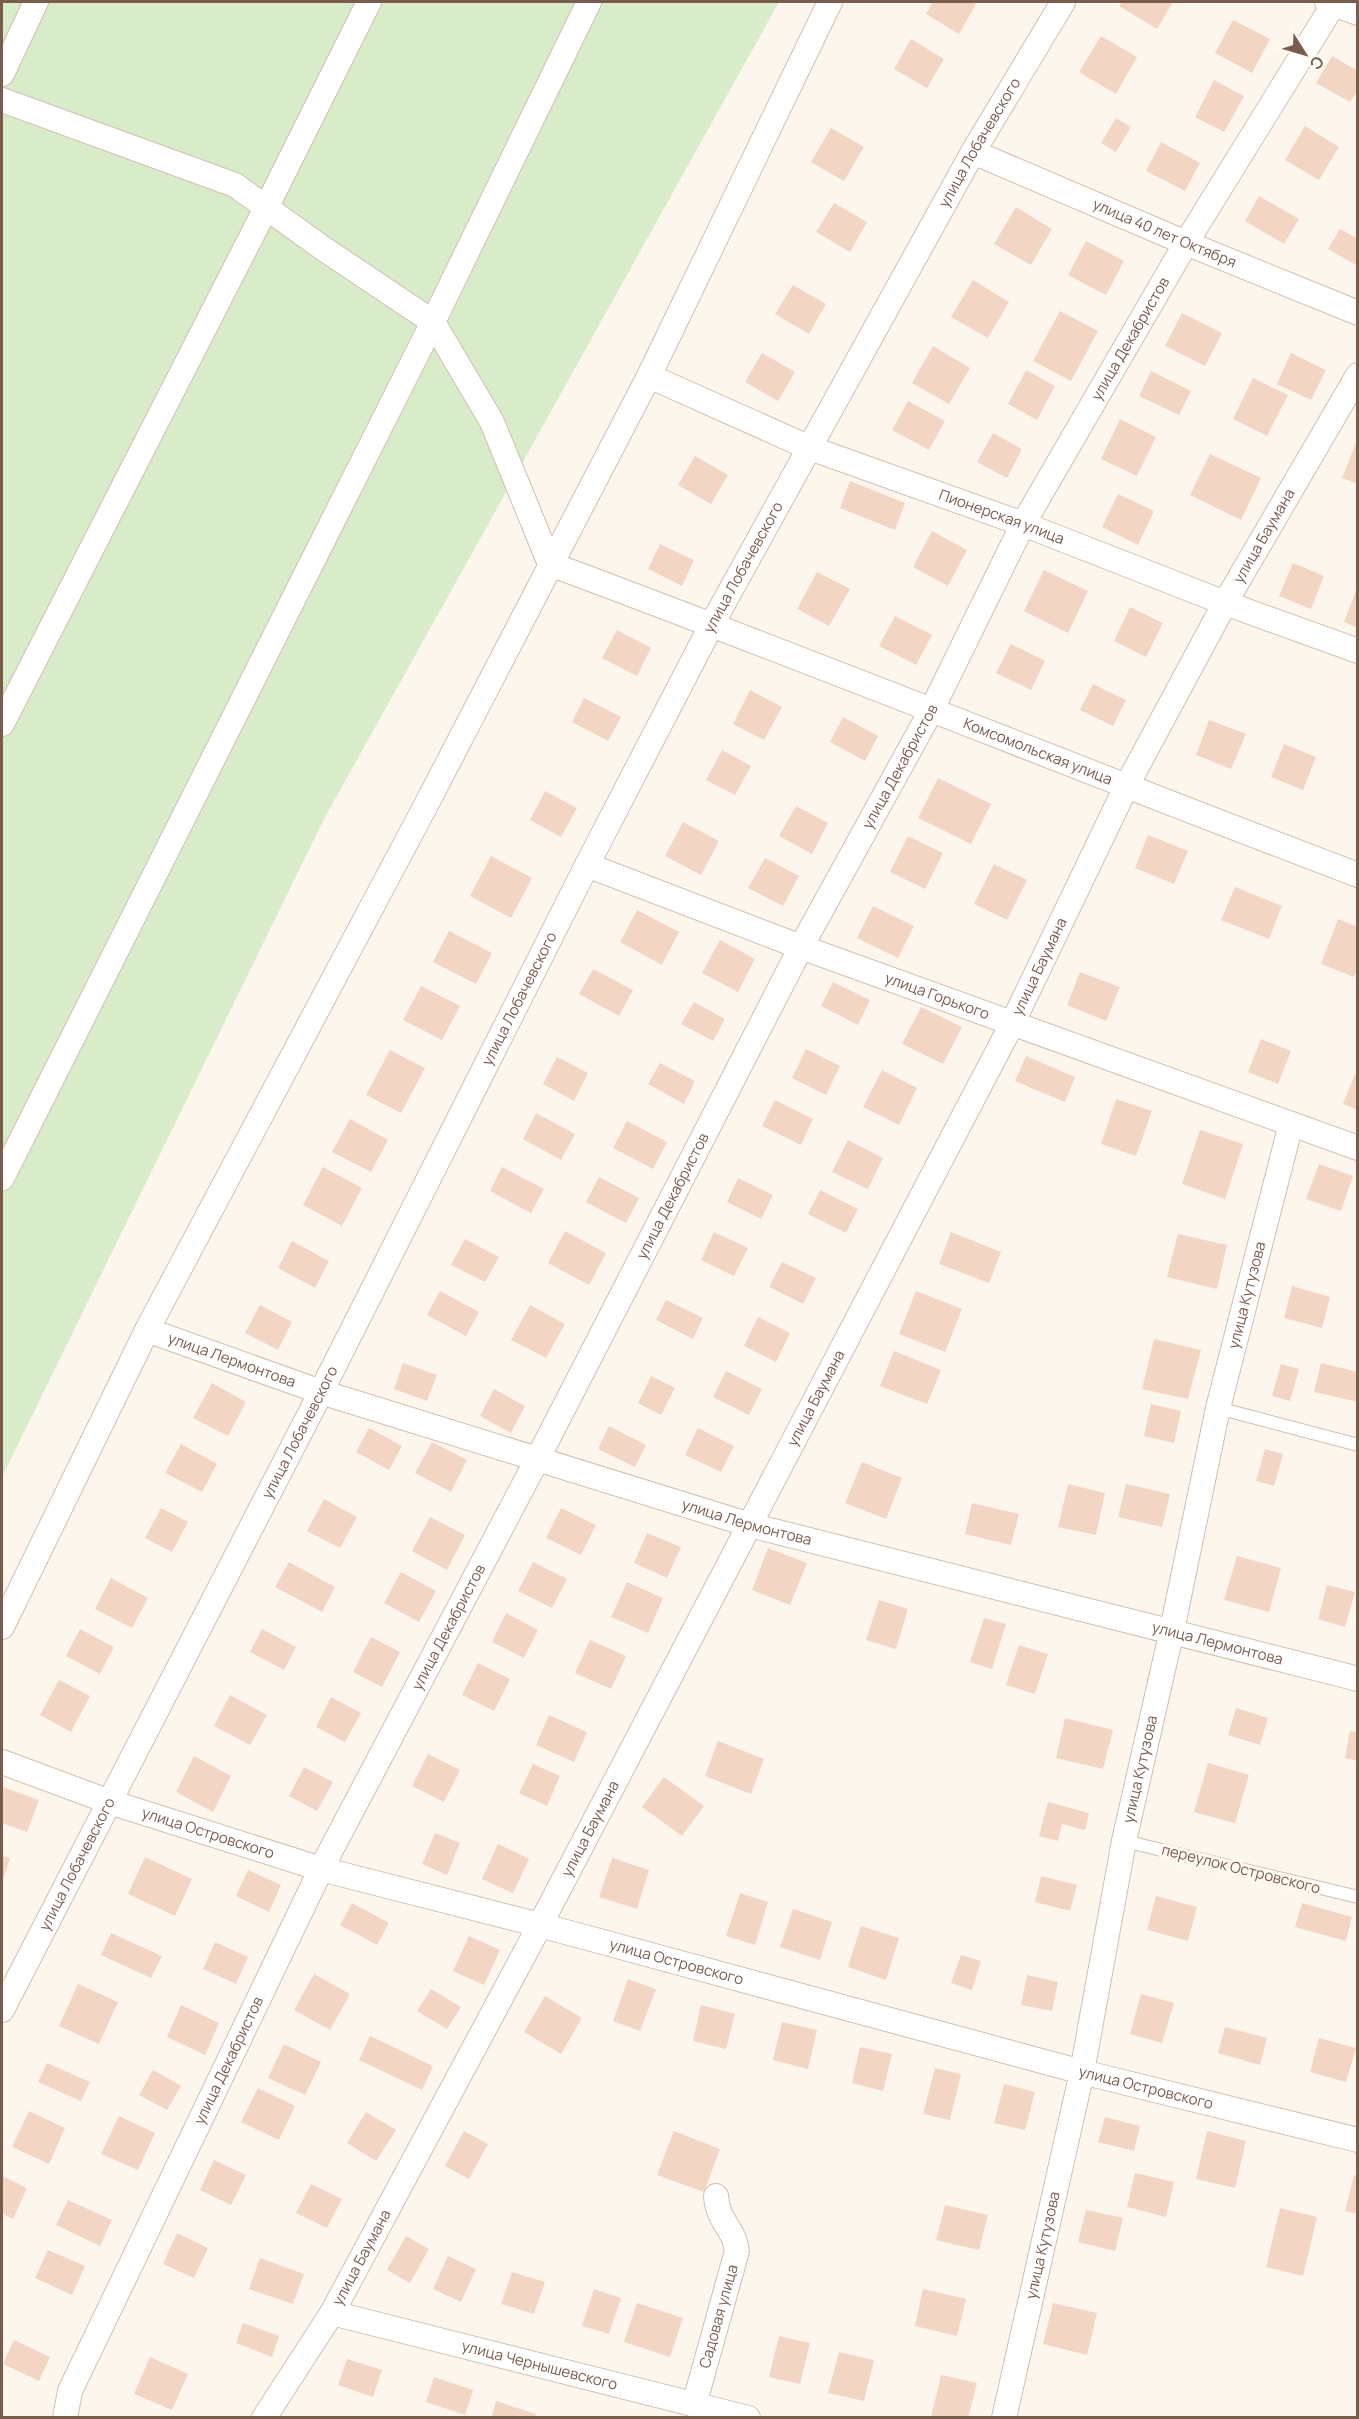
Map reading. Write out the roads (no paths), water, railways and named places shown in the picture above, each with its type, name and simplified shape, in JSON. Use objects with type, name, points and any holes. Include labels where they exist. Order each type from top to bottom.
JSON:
[{"type":"street","points":[[2,74],[36,2]]},
{"type":"street","points":[[2,724],[369,2]]},
{"type":"street","points":[[2,1178],[433,322],[589,2]]},
{"type":"street","points":[[2,1627],[147,1330],[426,805],[649,376],[830,2]]},
{"type":"street","name":"улица Лобачевского","points":[[2,2010],[321,1392],[587,865],[712,624],[973,152],[1063,2]]},
{"type":"street","points":[[1332,2],[1358,13]]},
{"type":"street","name":"улица Декабристов","points":[[65,2418],[70,2391],[321,1869],[538,1458],[801,947],[932,709],[1023,524],[1185,243],[1332,2]]},
{"type":"street","points":[[2,100],[235,185],[433,322],[492,422],[550,564]]},
{"type":"street","name":"улица 40 лет Октября","points":[[973,152],[1185,243],[1358,313]]},
{"type":"street","name":"улица Баумана","points":[[264,2418],[332,2313],[540,1925],[1013,1022],[1126,787],[1225,603],[1358,375]]},
{"type":"street","name":"Пионерская улица","points":[[649,376],[810,448],[1023,524],[1225,603],[1358,651]]},
{"type":"street","name":"Комсомольская улица","points":[[550,564],[712,624],[1126,787],[1358,875]]},
{"type":"street","name":"улица Горького","points":[[587,865],[801,947],[1358,1148]]},
{"type":"street","name":"улица Кутузова","points":[[1004,2418],[1082,2072],[1124,1841],[1172,1630],[1218,1408],[1291,1124]]},
{"type":"street","name":"улица Лермонтова","points":[[147,1330],[321,1392],[750,1525],[1358,1678]]},
{"type":"street","name":"улица Островского","points":[[2,1762],[110,1803],[321,1869],[540,1925],[1082,2072],[1358,2140]]},
{"type":"street","name":"Садовая улица","points":[[694,2405],[737,2251],[731,2230],[722,2221],[717,2208],[716,2196]]},
{"type":"street","name":"улица Чернышевского","points":[[332,2313],[748,2418]]},
{"type":"lane","points":[[1218,1408],[1358,1445]]},
{"type":"lane","name":"переулок Островского","points":[[1124,1841],[1358,1897]]}]
